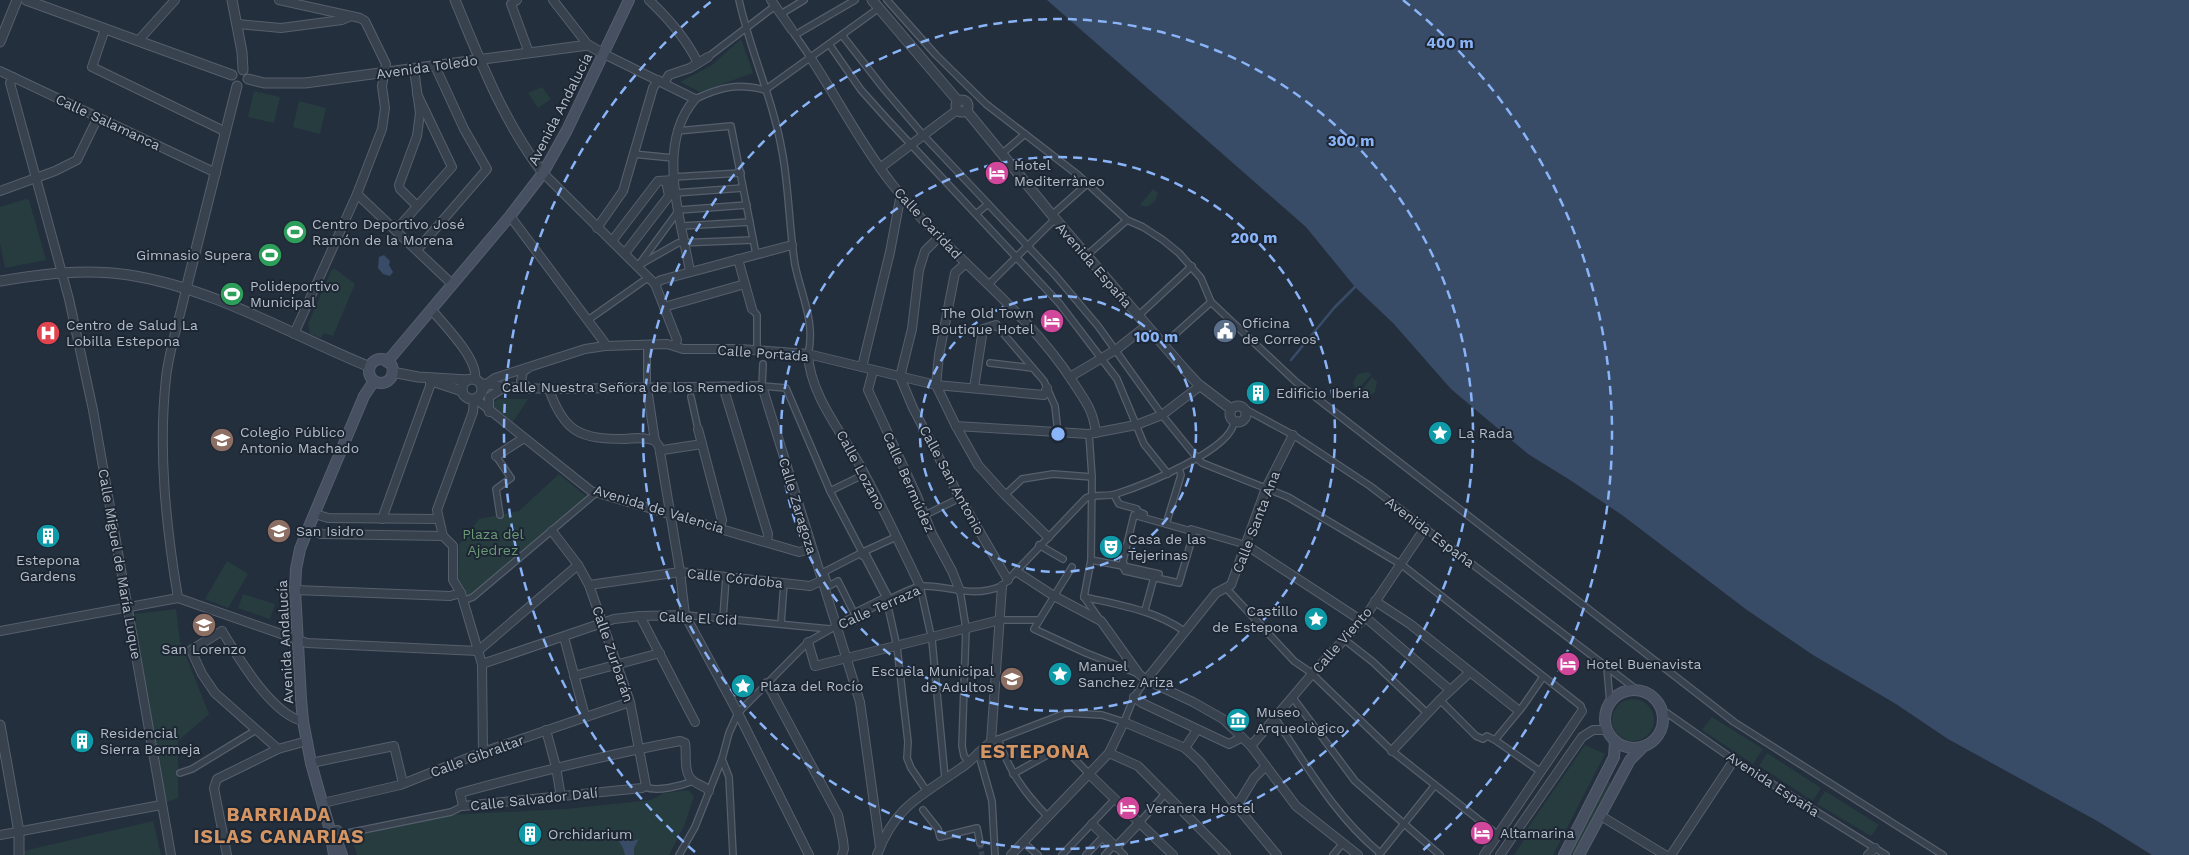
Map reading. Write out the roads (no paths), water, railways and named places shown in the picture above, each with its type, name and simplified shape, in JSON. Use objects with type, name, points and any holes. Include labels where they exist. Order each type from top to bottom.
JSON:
[{"type":"main road","name":"Avenida Andalucía","points":[[387,362],[510,216],[543,173],[561,142],[629,0]]},
{"type":"main road","points":[[377,360],[387,362],[392,372],[387,381],[380,383],[374,381],[370,375],[370,367],[377,360]]},
{"type":"main road","name":"Avenida Andalucía","points":[[338,855],[312,764],[303,720],[297,641],[296,569],[300,549],[308,529],[364,396],[374,381]]},
{"type":"main road","points":[[1579,855],[1630,760],[1643,747],[1653,742],[1663,723],[1662,712],[1658,703],[1651,696],[1637,690],[1621,693],[1610,702],[1605,716],[1607,730],[1615,742],[1632,748],[1643,747]]},
{"type":"main road","points":[[1564,855],[1614,757],[1615,742]]},
{"type":"street","points":[[0,42],[17,0]]},
{"type":"street","points":[[26,0],[232,75]]},
{"type":"street","points":[[138,41],[175,0]]},
{"type":"street","points":[[232,0],[238,24],[243,70],[247,74],[248,79],[244,85],[237,86]]},
{"type":"street","points":[[279,0],[360,18],[364,21],[386,64],[386,73],[382,86],[386,108],[382,129],[357,194],[294,334]]},
{"type":"street","points":[[455,0],[480,60],[514,131],[543,173],[655,284],[677,340],[676,346]]},
{"type":"street","points":[[517,0],[511,4],[529,53]]},
{"type":"street","points":[[553,0],[588,45],[695,99]]},
{"type":"street","points":[[649,0],[693,52],[698,64]]},
{"type":"street","points":[[739,0],[745,29],[782,150],[792,245],[809,322],[811,342],[808,354]]},
{"type":"street","points":[[781,14],[804,0]]},
{"type":"street","points":[[794,32],[855,0]]},
{"type":"street","name":"Avenida España","points":[[872,0],[1146,326],[1200,386],[1232,410]]},
{"type":"street","points":[[887,0],[936,55],[986,104],[1087,184],[1127,220],[1164,240],[1192,266],[1201,278],[1211,302],[1296,382],[1734,722],[1943,855]]},
{"type":"street","points":[[597,228],[623,191],[653,88],[669,75],[698,64],[708,57],[745,29],[773,3]]},
{"type":"street","name":"Calle Caridad","points":[[773,3],[794,32],[880,168],[939,237],[1037,333],[1070,378],[1093,414],[1093,433]]},
{"type":"street","points":[[625,253],[669,196],[677,131],[681,119],[695,99],[716,89],[737,86],[765,90],[879,8]]},
{"type":"street","points":[[238,24],[281,28],[342,20],[351,16]]},
{"type":"street","points":[[105,29],[92,67],[226,132]]},
{"type":"street","points":[[842,34],[884,89],[924,136],[1067,289],[1117,349],[1162,414],[1202,463],[1288,497],[1402,565],[1581,706],[1582,711],[1558,748],[1484,855]]},
{"type":"street","points":[[829,44],[861,90],[911,146],[1059,303],[1102,358],[1124,394],[1144,444],[1168,474]]},
{"type":"street","name":"Avenida Toledo","points":[[248,79],[264,83],[292,84],[588,45]]},
{"type":"street","points":[[417,250],[488,169],[464,129],[436,66]]},
{"type":"street","points":[[414,69],[420,113],[418,136],[399,185],[400,189],[417,206]]},
{"type":"street","points":[[232,75],[238,70],[243,70]]},
{"type":"street","name":"Calle Salamanca","points":[[0,71],[216,173]]},
{"type":"street","points":[[232,75],[233,82],[237,86]]},
{"type":"street","name":"Calle Miguel de María Luque","points":[[13,77],[10,83],[63,273],[93,410],[171,855]]},
{"type":"street","points":[[178,598],[169,545],[164,486],[166,377],[237,86]]},
{"type":"street","points":[[396,230],[452,166],[417,94]]},
{"type":"street","points":[[880,168],[961,107]]},
{"type":"street","points":[[0,191],[36,179],[77,160],[98,117]]},
{"type":"street","points":[[677,131],[731,126],[756,254]]},
{"type":"street","points":[[1005,152],[1025,134]]},
{"type":"street","points":[[633,154],[673,158]]},
{"type":"street","points":[[612,241],[658,181],[740,173]]},
{"type":"street","points":[[671,179],[679,210],[690,272]]},
{"type":"street","points":[[988,285],[1087,184]]},
{"type":"street","points":[[675,193],[744,188]]},
{"type":"street","points":[[357,194],[452,284]]},
{"type":"street","points":[[862,367],[901,194]]},
{"type":"street","points":[[976,214],[988,204]]},
{"type":"street","points":[[638,266],[679,210],[747,205]]},
{"type":"street","points":[[510,216],[604,342],[604,346]]},
{"type":"street","points":[[1086,256],[1127,220]]},
{"type":"street","points":[[682,226],[750,222]]},
{"type":"street","points":[[900,377],[912,329],[919,270],[925,251],[939,237]]},
{"type":"street","points":[[638,266],[678,243],[754,240]]},
{"type":"street","points":[[655,284],[661,280],[792,245]]},
{"type":"street","points":[[738,259],[752,309],[757,315],[760,351],[763,362],[762,386]]},
{"type":"street","points":[[966,263],[955,274],[939,355],[936,384],[956,426],[978,465],[1005,495],[1048,537]]},
{"type":"street","points":[[1138,316],[1192,266]]},
{"type":"street","points":[[0,281],[63,273],[128,274],[164,282],[237,308],[370,367]]},
{"type":"street","points":[[588,320],[649,277]]},
{"type":"street","points":[[664,307],[745,284]]},
{"type":"street","points":[[1163,345],[1211,302]]},
{"type":"street","points":[[432,309],[468,356],[475,369],[477,388],[472,412],[436,510],[443,536],[452,546],[453,580],[462,597],[482,664],[483,752]]},
{"type":"street","points":[[974,388],[983,329],[996,325],[1044,381],[1055,406],[1058,433]]},
{"type":"street","points":[[1070,378],[1117,349],[1146,326]]},
{"type":"street","name":"Calle Portada","points":[[477,388],[495,378],[585,349],[604,346],[667,344],[683,349],[808,354],[936,384],[1044,395],[1047,388]]},
{"type":"street","points":[[647,345],[647,385],[655,441],[660,452],[680,572],[685,615],[738,712],[809,855]]},
{"type":"street","name":"Calle Lozano","points":[[808,354],[809,370],[817,393],[865,474],[920,586]]},
{"type":"street","points":[[990,363],[1032,368]]},
{"type":"street","points":[[527,368],[523,372],[522,381],[529,389]]},
{"type":"street","name":"Calle Bermúdez","points":[[873,370],[868,390],[932,534],[952,571],[960,591]]},
{"type":"street","points":[[392,372],[477,388]]},
{"type":"street","points":[[418,377],[462,391],[468,398],[477,388]]},
{"type":"street","name":"Calle San Antonio","points":[[900,377],[913,408],[1005,583]]},
{"type":"street","points":[[382,519],[430,386],[430,380]]},
{"type":"street","points":[[462,391],[463,384],[477,388]]},
{"type":"street","name":"Calle Nuestra Señora de los Remedios","points":[[477,388],[549,389],[647,385],[786,388],[830,491]]},
{"type":"street","points":[[723,386],[768,534],[768,542]]},
{"type":"street","name":"Calle Zaragoza","points":[[762,386],[833,627],[847,660],[860,702],[878,851]]},
{"type":"street","points":[[956,426],[1058,433],[1093,433],[1136,424],[1162,414],[1200,386]]},
{"type":"street","points":[[490,412],[489,397],[505,387]]},
{"type":"street","name":"Avenida de Valencia","points":[[477,388],[490,412],[596,493],[799,552],[811,549]]},
{"type":"street","points":[[549,389],[560,413],[572,428],[580,433],[598,439],[643,438],[655,441]]},
{"type":"street","points":[[691,397],[722,520],[720,528]]},
{"type":"street","points":[[1091,496],[1114,495],[1168,474],[1197,458],[1231,431],[1234,422],[1231,417],[1232,410],[1238,406],[1245,409],[1247,412],[1246,419],[1234,422]]},
{"type":"street","name":"Avenida España","points":[[1245,409],[1293,435],[1370,486],[1637,690]]},
{"type":"street","points":[[1093,433],[1091,560],[1084,597],[1138,674]]},
{"type":"street","name":"Calle Santa Ana","points":[[1124,722],[1134,697],[1146,680],[1216,593],[1231,585],[1234,580],[1266,488],[1293,435]]},
{"type":"street","points":[[500,515],[496,489],[511,478],[496,456],[524,438]]},
{"type":"street","points":[[660,452],[702,444]]},
{"type":"street","points":[[1167,521],[1181,474],[1179,468]]},
{"type":"street","points":[[865,474],[830,491],[886,599],[897,647],[908,742],[907,758],[910,768],[926,790]]},
{"type":"street","points":[[1005,495],[1022,479],[1053,474],[1092,477]]},
{"type":"street","points":[[295,590],[473,597],[596,493]]},
{"type":"street","points":[[1114,495],[1119,504],[1137,509],[1122,565],[1125,571],[1155,575],[1178,583],[1194,532],[1167,521],[1136,513]]},
{"type":"street","name":"Calle Terraza","points":[[679,855],[695,827],[738,712],[808,642],[886,599],[920,586],[979,592],[991,590],[1005,583],[1086,498],[1091,496]]},
{"type":"street","points":[[925,515],[960,498]]},
{"type":"street","points":[[1136,513],[1246,545],[1363,619],[1450,690]]},
{"type":"street","points":[[315,514],[328,518],[438,519]]},
{"type":"street","name":"Calle Viento","points":[[1251,746],[1312,674],[1363,619],[1402,565],[1425,528]]},
{"type":"street","points":[[308,529],[321,534],[443,536]]},
{"type":"street","name":"Calle Zurbarán","points":[[552,531],[578,565],[589,585],[630,702],[645,787]]},
{"type":"street","points":[[864,554],[866,554],[888,596],[854,613],[838,581],[829,586],[824,572],[861,553],[862,556],[864,554],[896,536]]},
{"type":"street","points":[[1039,546],[1063,559]]},
{"type":"street","points":[[1091,560],[1123,566]]},
{"type":"street","points":[[0,631],[178,598],[307,644],[478,651],[578,565]]},
{"type":"street","points":[[1072,567],[1034,629],[1138,674],[1146,680],[1193,702],[1223,719],[1251,746],[1296,806],[1358,855]]},
{"type":"street","name":"Calle Córdoba","points":[[589,585],[680,572],[810,586],[821,582]]},
{"type":"street","points":[[1017,572],[1054,596],[1100,621]]},
{"type":"street","points":[[1145,610],[1155,575]]},
{"type":"street","points":[[723,618],[726,577]]},
{"type":"street","points":[[781,624],[784,583]]},
{"type":"street","points":[[1005,583],[1000,620],[994,740],[1028,796],[1048,817]]},
{"type":"street","points":[[920,586],[931,638],[944,778]]},
{"type":"street","points":[[1226,588],[1294,662],[1312,674],[1392,751],[1508,843]]},
{"type":"street","points":[[960,591],[966,628],[962,746],[964,756],[968,761]]},
{"type":"street","points":[[1084,597],[1145,610],[1184,631]]},
{"type":"street","points":[[1375,601],[1410,624],[1469,673],[1518,710]]},
{"type":"street","points":[[227,615],[222,631],[191,650],[202,674],[215,693],[278,749]]},
{"type":"street","name":"Calle El Cid","points":[[482,664],[602,623],[640,616],[685,615],[833,627]]},
{"type":"street","points":[[640,616],[695,722]]},
{"type":"street","points":[[808,642],[815,666],[847,660],[1000,620],[1039,620]]},
{"type":"street","points":[[222,631],[246,670],[263,691],[293,719],[303,720]]},
{"type":"street","points":[[564,637],[585,716]]},
{"type":"street","points":[[1345,640],[1373,662],[1427,713]]},
{"type":"street","points":[[574,676],[660,653]]},
{"type":"street","points":[[1607,668],[1610,702]]},
{"type":"street","points":[[1392,751],[1427,713],[1469,673]]},
{"type":"street","points":[[1495,740],[1543,677]]},
{"type":"street","points":[[767,682],[838,815],[844,849],[842,855]]},
{"type":"street","points":[[1134,697],[1142,703],[1229,744],[1241,738]]},
{"type":"street","points":[[1293,698],[1355,781],[1440,855]]},
{"type":"street","points":[[1440,700],[1476,736],[1483,739],[1487,736],[1495,740],[1551,780]]},
{"type":"street","name":"Calle Gibraltar","points":[[323,803],[403,784],[483,752],[630,702]]},
{"type":"street","points":[[878,851],[897,816],[926,790],[963,767],[994,740],[1066,712],[1102,715],[1124,722],[1185,748],[1200,762],[1277,855]]},
{"type":"street","name":"Avenida España","points":[[1662,712],[1667,713],[1734,760],[1886,855]]},
{"type":"street","points":[[1275,718],[1323,791],[1361,837],[1380,854],[1435,785]]},
{"type":"street","points":[[1011,855],[1090,775],[1109,753],[1124,722]]},
{"type":"street","points":[[0,726],[18,832],[19,855]]},
{"type":"street","points":[[1500,855],[1582,737],[1598,729],[1607,730]]},
{"type":"street","points":[[180,774],[192,769],[256,730]]},
{"type":"street","points":[[546,730],[556,767],[561,797]]},
{"type":"street","points":[[1185,748],[1197,730]]},
{"type":"street","points":[[227,855],[214,788],[217,779],[278,749],[307,741]]},
{"type":"street","points":[[463,806],[460,793],[556,767],[683,741],[686,746],[687,772],[693,781],[706,787],[709,791]]},
{"type":"street","points":[[312,764],[394,746],[403,784]]},
{"type":"street","points":[[1558,748],[1564,755],[1564,761]]},
{"type":"street","points":[[1013,774],[1049,754],[1061,750],[1069,753],[1173,855]]},
{"type":"street","points":[[978,752],[992,801],[995,855]]},
{"type":"street","points":[[1109,753],[1138,766],[1226,855]]},
{"type":"street","points":[[722,759],[729,776],[733,855]]},
{"type":"street","points":[[1671,855],[1734,760]]},
{"type":"street","points":[[1236,806],[1254,778],[1266,766]]},
{"type":"street","name":"Calle Salvador Dalí","points":[[330,828],[338,829],[343,834],[452,812],[463,806],[645,787],[650,790],[686,784],[693,781]]},
{"type":"street","points":[[1108,855],[1164,794]]},
{"type":"street","points":[[1062,855],[1115,799]]},
{"type":"street","points":[[0,835],[161,805]]},
{"type":"street","points":[[924,810],[938,829],[940,837],[977,828],[980,843]]},
{"type":"street","points":[[1601,816],[1654,852],[1665,855]]},
{"type":"street","points":[[1092,824],[1124,855]]},
{"type":"street","points":[[1086,855],[1102,838],[1112,848],[1104,855]]},
{"type":"street","points":[[1023,842],[1038,855]]},
{"type":"street","points":[[1333,855],[1343,843]]},
{"type":"street","points":[[1868,855],[1874,848]]},
{"type":"water","points":[[1047,0],[2189,0],[2189,855],[2152,855],[2099,822],[1948,739],[1896,704],[1813,655],[1747,610],[1622,515],[1528,454],[1451,389],[1393,323],[1355,287],[1306,227]]},
{"type":"water","points":[[384,255],[390,261],[389,265],[393,272],[390,276],[383,274],[378,268],[379,257]]},
{"type":"water","points":[[617,838],[633,841],[639,839],[634,848],[634,855],[625,855]]},
{"type":"waterway","points":[[1291,360],[1334,308],[1355,287]]},
{"type":"tunnel","points":[[980,843],[982,855]]},
{"type":"place","name":"Hotel Mediterràneo","points":[[997,173]]},
{"type":"place","name":"Centro Deportivo José Ramón de la Morena","points":[[295,232]]},
{"type":"place","name":"Gimnasio Supera","points":[[270,255]]},
{"type":"place","name":"Polideportivo Municipal","points":[[232,294]]},
{"type":"place","name":"The Old Town Boutique Hotel","points":[[1052,321]]},
{"type":"place","name":"Oficina de Correos","points":[[1225,331]]},
{"type":"place","name":"Centro de Salud La Lobilla Estepona","points":[[48,333]]},
{"type":"place","name":"Edificio Iberia","points":[[1258,393]]},
{"type":"place","name":"La Rada","points":[[1440,433]]},
{"type":"place","name":"Colegio Público Antonio Machado","points":[[222,440]]},
{"type":"place","name":"San Isidro","points":[[279,531]]},
{"type":"place","name":"Estepona Gardens","points":[[48,536]]},
{"type":"place","name":"Casa de las Tejerinas","points":[[1111,547]]},
{"type":"place","name":"Castillo de Estepona","points":[[1316,619]]},
{"type":"place","name":"San Lorenzo","points":[[204,625]]},
{"type":"place","name":"Hotel Buenavista","points":[[1568,664]]},
{"type":"place","name":"Manuel Sanchez Ariza","points":[[1060,674]]},
{"type":"place","name":"Escuela Municipal de Adultos","points":[[1012,679]]},
{"type":"place","name":"Plaza del Rocío","points":[[743,686]]},
{"type":"place","name":"Museo Arqueològico","points":[[1238,720]]},
{"type":"place","name":"Residencial Sierra Bermeja","points":[[82,741]]},
{"type":"place","name":"Veranera Hostel","points":[[1128,808]]},
{"type":"place","name":"Altamarina","points":[[1482,833]]},
{"type":"place","name":"Orchidarium","points":[[530,834]]},
{"type":"district","name":"ESTEPONA","points":[[1035,751]]},
{"type":"district","name":"BARRIADA ISLAS CANARIAS","points":[[279,825]]},
{"type":"park label","name":"Plaza del Ajedrez","points":[[493,542]]}]
